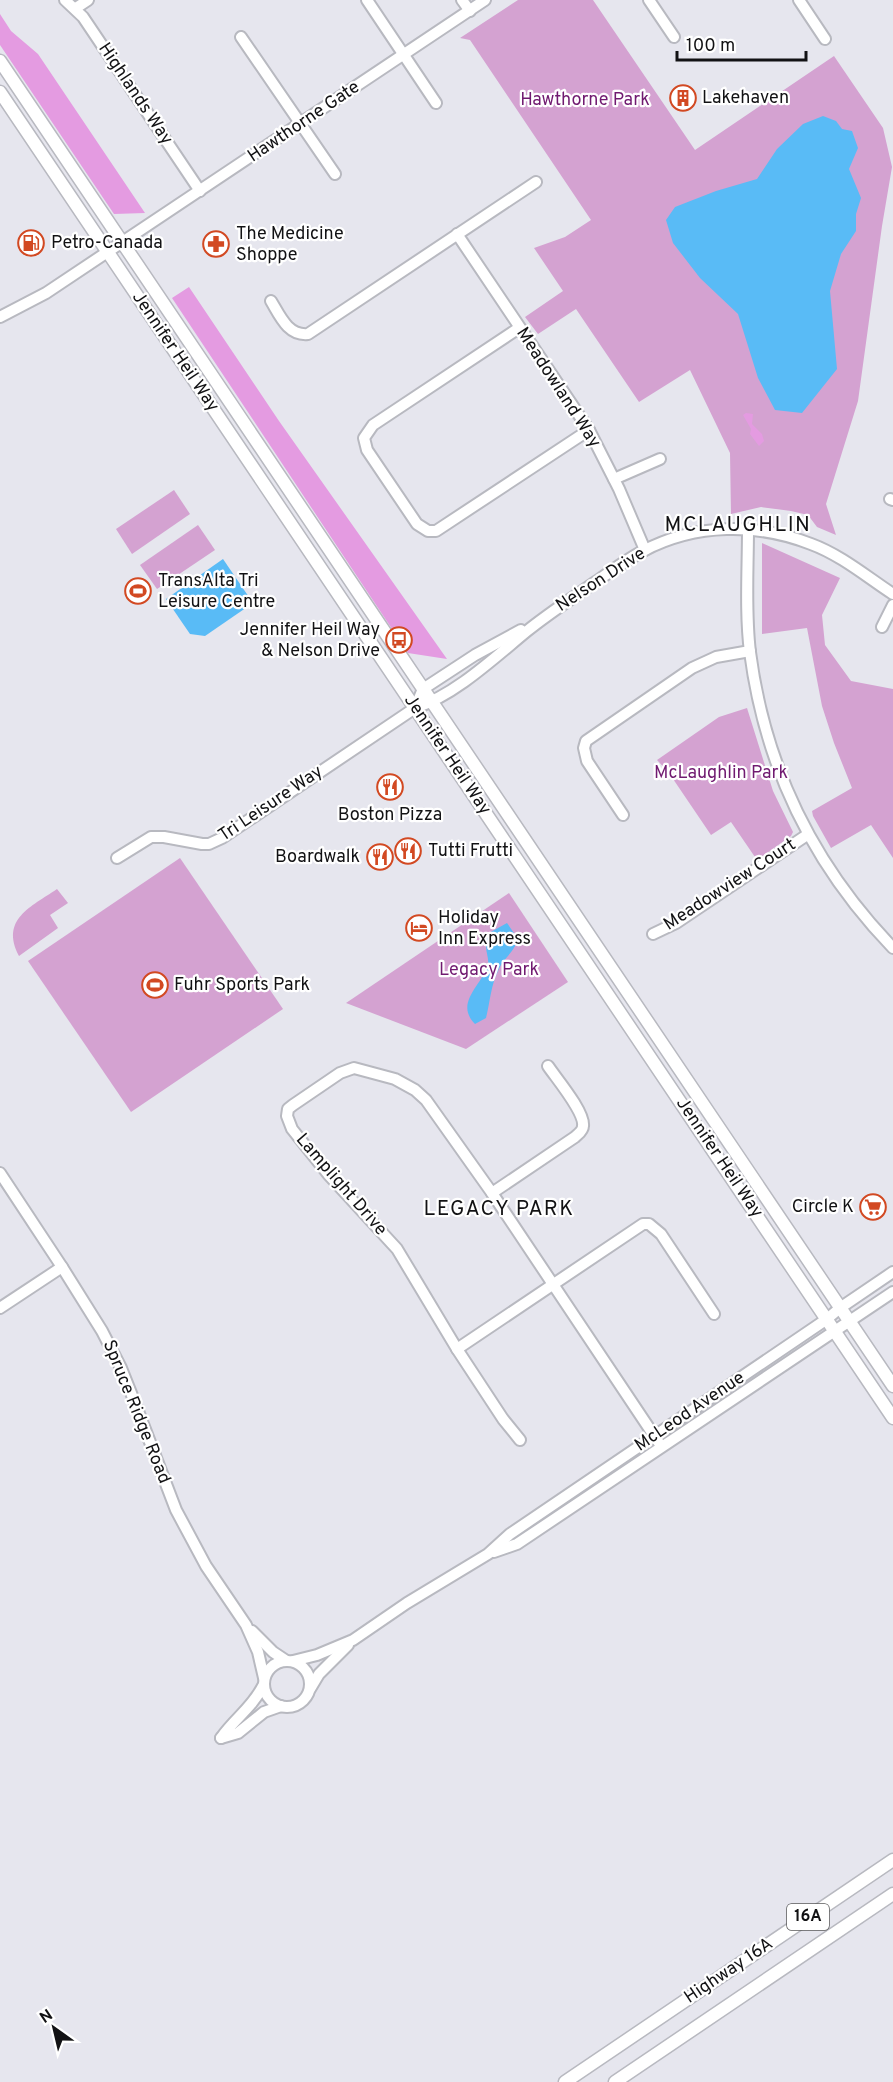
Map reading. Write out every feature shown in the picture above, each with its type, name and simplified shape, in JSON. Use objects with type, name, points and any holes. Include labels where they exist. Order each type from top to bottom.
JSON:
[{"type":"main road","name":"Jennifer Heil Way","points":[[0,61],[893,1386]]},
{"type":"main road","name":"Jennifer Heil Way","points":[[0,92],[893,1419]]},
{"type":"main road","name":"Highway 16A","points":[[565,2082],[893,1860]]},
{"type":"main road","name":"Highway 16A","points":[[615,2082],[893,1894]]},
{"type":"street","name":"Highlands Way","points":[[65,0],[76,8],[86,21],[200,191]]},
{"type":"street","points":[[76,8],[88,0]]},
{"type":"street","points":[[367,0],[436,103]]},
{"type":"street","points":[[462,0],[470,11]]},
{"type":"street","name":"Hawthorne Gate","points":[[0,317],[46,293],[108,253],[485,0]]},
{"type":"street","points":[[649,0],[674,37]]},
{"type":"street","points":[[799,0],[825,39]]},
{"type":"street","points":[[241,37],[335,174]]},
{"type":"street","points":[[270,301],[292,331],[298,335],[308,334],[536,182]]},
{"type":"street","name":"Meadowland Way","points":[[457,234],[588,430],[614,479],[645,550]]},
{"type":"street","points":[[519,328],[367,431],[364,438],[367,450],[417,524],[428,531],[443,528],[588,430]]},
{"type":"street","points":[[614,479],[660,459]]},
{"type":"street","points":[[748,528],[750,651],[759,707],[771,748],[807,835],[843,891],[893,948]]},
{"type":"street","name":"Nelson Drive","points":[[423,689],[475,655],[544,617],[645,550],[680,537],[706,531],[748,528],[782,534],[813,545],[893,594]]},
{"type":"street","points":[[882,627],[893,604]]},
{"type":"street","name":"Nelson Drive","points":[[415,708],[432,702],[486,664],[544,617]]},
{"type":"street","points":[[623,815],[587,761],[584,748],[586,741],[692,668],[716,657],[750,651]]},
{"type":"street","points":[[415,708],[423,689]]},
{"type":"street","name":"Tri Leisure Way","points":[[117,858],[151,837],[209,844],[222,838],[415,708]]},
{"type":"street","name":"Meadowview Court","points":[[653,934],[676,923],[807,835]]},
{"type":"street","points":[[492,1193],[580,1133],[583,1126],[579,1112],[548,1066]]},
{"type":"street","name":"Lamplight Drive","points":[[520,1440],[503,1419],[457,1349],[397,1249],[328,1174],[292,1129],[287,1116],[288,1109],[348,1070],[354,1068],[366,1070],[395,1079],[415,1090],[426,1100],[492,1193],[661,1446]]},
{"type":"street","name":"Spruce Ridge Road","points":[[0,1173],[102,1331],[121,1368],[176,1510],[190,1538],[246,1625],[258,1652],[264,1682]]},
{"type":"street","points":[[457,1349],[639,1226],[649,1224],[661,1233],[714,1314]]},
{"type":"street","points":[[0,1308],[62,1266]]},
{"type":"street","name":"McLeod Avenue","points":[[488,1554],[517,1544],[661,1446],[831,1324],[840,1308],[893,1272]]},
{"type":"street","name":"McLeod Avenue","points":[[310,1690],[325,1668],[353,1640],[407,1603],[488,1554],[510,1534],[654,1436],[831,1324],[849,1322],[893,1292]]},
{"type":"street","name":"Spruce Ridge Road","points":[[246,1625],[273,1652],[289,1661]]},
{"type":"street","name":"McLeod Avenue","points":[[289,1661],[317,1655],[353,1640]]},
{"type":"street","points":[[289,1661],[306,1670],[310,1690],[306,1697],[297,1705],[281,1706],[264,1712],[238,1732],[221,1737],[230,1725],[256,1701],[273,1664],[289,1661]]},
{"type":"street","points":[[264,1682],[267,1697],[281,1706]]},
{"type":"green space","name":"Hawthorne Park","points":[[518,0],[593,0],[695,150],[834,56],[883,128],[892,167],[858,401],[826,504],[836,535],[817,527],[808,515],[791,511],[761,507],[731,514],[730,453],[690,370],[639,402],[576,309],[538,334],[525,317],[563,291],[534,248],[565,237],[591,220],[470,40],[460,38]]},
{"type":"green space","points":[[174,490],[190,514],[132,554],[116,529]]},
{"type":"green space","points":[[198,525],[215,550],[157,589],[140,565]]},
{"type":"green space","points":[[762,543],[840,578],[822,615],[825,645],[851,681],[893,689],[893,858],[871,825],[831,848],[813,816],[812,811],[852,788],[822,706],[807,628],[762,634]]},
{"type":"green space","name":"McLaughlin Park","points":[[747,708],[773,791],[793,832],[791,836],[757,860],[731,822],[711,835],[669,773],[657,760],[719,717]]},
{"type":"green space","name":"Fuhr Sports Park","points":[[180,858],[283,1009],[131,1112],[28,961]]},
{"type":"green space","points":[[57,889],[68,903],[50,915],[58,928],[19,956],[13,932],[16,923],[29,908]]},
{"type":"green space","name":"Legacy Park","points":[[509,893],[568,982],[466,1049],[346,1003]]},
{"type":"shaded area","points":[[0,14],[11,31],[38,54],[145,213],[114,214],[0,45]]},
{"type":"shaded area","points":[[189,287],[279,421],[447,659],[408,653],[172,298]]},
{"type":"shaded area","points":[[753,414],[752,424],[762,434],[764,441],[759,446],[750,434],[751,429],[743,415]]},
{"type":"water","points":[[823,116],[836,121],[842,129],[852,131],[858,148],[849,169],[861,198],[856,214],[856,231],[841,254],[830,291],[837,369],[802,413],[775,410],[758,378],[738,314],[700,278],[673,243],[666,220],[675,207],[716,191],[757,179],[777,149],[803,124]]},
{"type":"water","points":[[223,559],[253,603],[205,636],[190,634],[166,599]]},
{"type":"water","points":[[507,923],[518,939],[500,966],[492,988],[486,1018],[475,1024],[469,1016],[468,1001],[488,965],[487,938],[489,933]]},
{"type":"place","name":"Lakehaven","points":[[683,98]]},
{"type":"place","name":"Petro-Canada","points":[[31,243]]},
{"type":"place","name":"The Medicine Shoppe","points":[[216,244]]},
{"type":"place","name":"TransAlta Tri Leisure Centre","points":[[138,591]]},
{"type":"place","name":"Jennifer Heil Way & Nelson Drive","points":[[399,640]]},
{"type":"place","name":"Boston Pizza","points":[[390,787]]},
{"type":"place","name":"Tutti Frutti","points":[[408,851]]},
{"type":"place","name":"Boardwalk","points":[[380,857]]},
{"type":"place","name":"Holiday Inn Express","points":[[419,928]]},
{"type":"place","name":"Fuhr Sports Park","points":[[155,985]]},
{"type":"place","name":"Circle K","points":[[873,1207]]},
{"type":"district","name":"MCLAUGHLIN","points":[[738,525]]},
{"type":"district","name":"LEGACY PARK","points":[[499,1209]]}]
